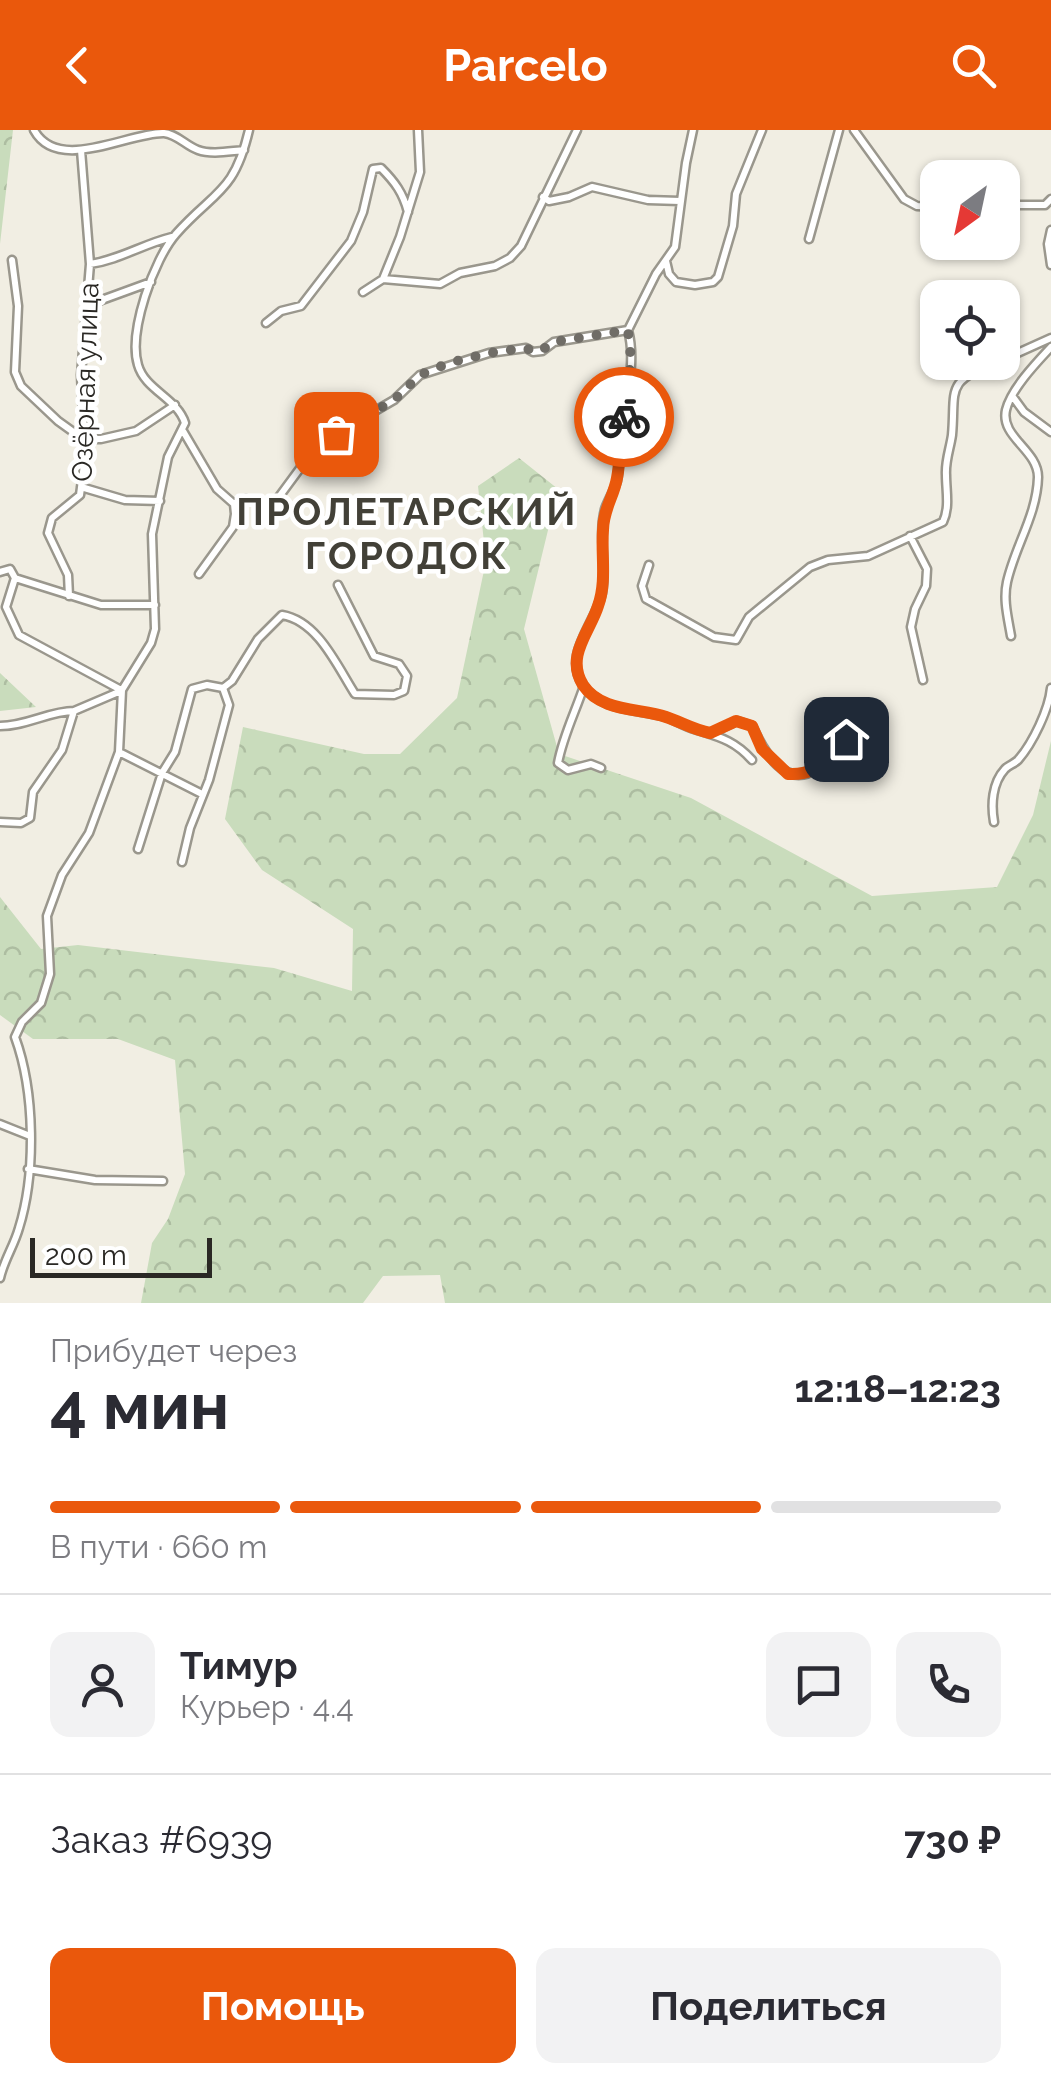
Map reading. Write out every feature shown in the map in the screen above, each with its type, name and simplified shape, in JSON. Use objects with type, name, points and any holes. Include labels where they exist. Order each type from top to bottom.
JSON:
[{"type":"street","points":[[34,130],[47,143],[64,150],[170,133],[204,152],[244,150]]},
{"type":"street","points":[[0,1278],[21,1224],[31,1137],[26,1066],[16,1037],[22,1022],[41,1003],[50,974],[47,916],[54,892],[89,832],[119,752],[122,690],[152,643],[152,534],[168,457],[183,431],[180,410],[146,380],[137,364],[137,334],[151,282],[173,237],[221,193],[241,164],[249,130]]},
{"type":"street","points":[[383,280],[420,172],[418,130]]},
{"type":"street","points":[[363,292],[383,280],[440,284],[460,273],[495,266],[510,258],[521,246],[577,130]]},
{"type":"street","points":[[693,130],[675,247],[628,330],[632,344],[630,390],[619,440],[617,480],[605,510],[602,590],[575,664],[584,686],[604,703],[640,714],[665,716],[710,733],[739,745],[752,760]]},
{"type":"street","points":[[666,260],[669,274],[676,282],[713,282],[718,277],[733,226],[736,194],[762,130]]},
{"type":"street","points":[[809,239],[839,130]]},
{"type":"street","points":[[855,130],[904,199],[920,206]]},
{"type":"street","name":"Озёрная улица","points":[[69,596],[68,575],[48,533],[52,518],[80,495],[81,487],[81,375],[90,264],[81,150]]},
{"type":"street","points":[[266,324],[281,311],[301,306],[351,241],[364,212],[372,170],[381,168],[393,180],[403,194],[408,212]]},
{"type":"street","points":[[544,197],[549,201],[564,198],[592,187],[648,200],[680,201]]},
{"type":"street","points":[[1020,205],[1045,205],[1051,199]]},
{"type":"street","points":[[1051,230],[1051,265]]},
{"type":"street","points":[[90,264],[113,261],[140,246],[173,237]]},
{"type":"street","points":[[12,260],[18,306],[16,372],[20,386],[58,421],[83,439],[102,440],[136,431],[175,405]]},
{"type":"street","points":[[87,306],[151,282]]},
{"type":"street","points":[[234,504],[246,499],[272,506],[318,444],[394,400],[420,375],[489,353],[526,348],[534,352],[554,342],[628,330]]},
{"type":"street","points":[[1020,352],[1051,338]]},
{"type":"street","points":[[1010,636],[1007,583],[1033,513],[1038,476],[1034,461],[1006,422],[1006,407],[1027,373],[1051,346]]},
{"type":"street","points":[[650,565],[642,586],[646,598],[714,637],[736,640],[749,617],[810,567],[828,560],[868,556],[942,522],[948,511],[945,468],[951,439],[951,402],[964,380]]},
{"type":"street","points":[[1014,397],[1024,412],[1051,432]]},
{"type":"street","points":[[183,431],[218,489],[234,504],[233,527],[198,574]]},
{"type":"street","points":[[81,487],[125,500],[160,501]]},
{"type":"street","points":[[910,536],[927,569],[926,586],[911,626],[923,680]]},
{"type":"street","points":[[0,572],[10,569],[14,578],[6,607],[19,635],[122,690]]},
{"type":"street","points":[[14,578],[101,605],[155,605]]},
{"type":"street","points":[[138,849],[162,774],[175,752],[192,689],[207,685],[222,688],[232,681],[258,639],[282,615],[313,631],[355,694],[394,696],[404,691],[407,676],[400,664],[374,656],[338,585]]},
{"type":"street","points":[[584,686],[567,724],[558,764],[568,770],[591,764],[601,768]]},
{"type":"street","points":[[182,862],[230,705],[222,688]]},
{"type":"street","points":[[994,822],[991,804],[997,785],[1004,770],[1017,762],[1047,712],[1051,688]]},
{"type":"street","points":[[0,726],[46,718],[55,711],[74,711],[122,690]]},
{"type":"street","points":[[0,822],[21,823],[30,818],[33,792],[62,750],[74,711]]},
{"type":"street","points":[[710,733],[736,721],[752,726],[762,749],[777,766],[788,774],[803,775],[819,767],[834,744],[846,739]]},
{"type":"street","points":[[119,752],[202,794]]},
{"type":"street","points":[[0,1124],[31,1137]]},
{"type":"street","points":[[28,1169],[94,1180],[163,1181]]},
{"type":"green space","points":[[0,130],[13,130],[0,244]]},
{"type":"green space","points":[[519,458],[558,489],[524,629],[559,754],[691,798],[872,896],[997,887],[1033,815],[1051,741],[1051,1303],[445,1303],[440,1275],[383,1276],[363,1303],[141,1303],[152,1243],[168,1219],[185,1174],[175,1060],[118,1039],[33,1039],[0,1015],[0,897],[41,949],[78,945],[274,968],[352,991],[353,929],[262,870],[225,819],[243,727],[364,754],[400,754],[457,698],[486,561],[478,486]]},
{"type":"green space","points":[[0,673],[36,707],[0,711]]},
{"type":"way so far","points":[[336,434],[394,400],[420,375],[449,363],[526,348],[534,352],[554,342],[628,330],[632,344],[630,390],[624,417]]},
{"type":"district","name":"ПРОЛЕТАРСКИЙ ГОРОДОК","points":[[407,534]]},
{"type":"route","points":[[624,417],[617,480],[602,530],[602,590],[575,664],[584,686],[604,703],[640,714],[665,716],[692,729],[710,733],[736,721],[752,726],[762,749],[788,774],[803,775],[819,767],[834,744],[846,739]]}]
